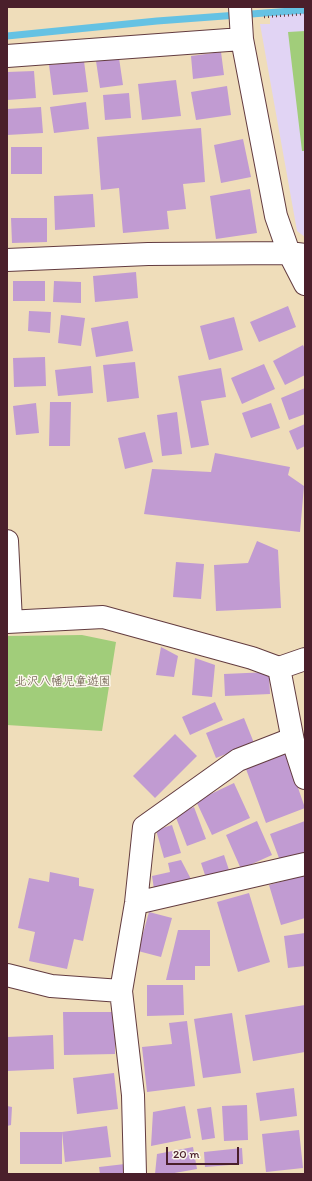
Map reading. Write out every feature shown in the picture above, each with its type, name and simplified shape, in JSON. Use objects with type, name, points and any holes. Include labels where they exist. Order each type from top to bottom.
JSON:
[{"type":"street","points":[[7,56],[240,21],[276,216],[297,254],[305,284]]},
{"type":"street","points":[[7,260],[148,254],[297,254]]},
{"type":"street","points":[[7,541],[9,621],[103,616],[252,658],[280,668],[305,659]]},
{"type":"street","points":[[280,668],[292,739],[305,778]]},
{"type":"street","points":[[136,1174],[133,1095],[121,991],[136,903],[144,827],[238,760],[292,739]]},
{"type":"street","points":[[136,903],[305,864]]},
{"type":"street","points":[[7,975],[51,986],[121,991]]},
{"type":"shaded area","points":[[305,9],[305,237],[297,231],[260,24],[270,24],[270,10]]},
{"type":"green space","points":[[305,31],[305,151],[302,151],[288,32]]},
{"type":"green space","name":"北沢八幡児童遊園","points":[[82,635],[116,642],[102,731],[7,725],[7,636]]},
{"type":"building","points":[[221,52],[224,75],[193,79],[191,56]]},
{"type":"building","points":[[119,58],[123,85],[100,88],[96,61]]},
{"type":"building","points":[[84,61],[88,92],[53,95],[49,65]]},
{"type":"building","points":[[34,71],[36,98],[7,100],[7,72]]},
{"type":"building","points":[[176,80],[181,116],[142,120],[138,84]]},
{"type":"building","points":[[227,86],[231,115],[196,120],[191,92]]},
{"type":"building","points":[[129,93],[131,118],[105,120],[103,95]]},
{"type":"building","points":[[86,102],[89,129],[54,133],[50,107]]},
{"type":"building","points":[[41,107],[43,133],[7,135],[7,109]]},
{"type":"building","points":[[201,128],[205,182],[183,184],[186,209],[167,211],[169,229],[123,233],[119,188],[101,190],[97,137]]},
{"type":"building","points":[[243,139],[251,177],[221,183],[214,145]]},
{"type":"building","points":[[11,147],[42,147],[42,174],[11,174]]},
{"type":"building","points":[[250,189],[257,233],[216,239],[210,196]]},
{"type":"building","points":[[93,194],[95,227],[55,230],[54,196]]},
{"type":"building","points":[[11,218],[47,218],[47,242],[12,243]]},
{"type":"building","points":[[136,272],[138,298],[95,302],[93,276]]},
{"type":"building","points":[[13,281],[45,281],[45,301],[13,301]]},
{"type":"building","points":[[54,281],[81,282],[81,303],[53,302]]},
{"type":"building","points":[[288,306],[296,327],[259,342],[250,322]]},
{"type":"building","points":[[29,311],[51,312],[50,333],[28,331]]},
{"type":"building","points":[[61,315],[85,318],[81,346],[58,343]]},
{"type":"building","points":[[234,317],[243,350],[209,360],[200,326]]},
{"type":"building","points":[[128,321],[133,351],[96,357],[91,328]]},
{"type":"building","points":[[303,345],[305,349],[305,375],[285,385],[273,361]]},
{"type":"building","points":[[45,357],[46,386],[14,387],[13,358]]},
{"type":"building","points":[[135,362],[139,398],[107,402],[103,365]]},
{"type":"building","points":[[264,364],[275,389],[242,404],[231,378]]},
{"type":"building","points":[[91,366],[93,393],[58,396],[55,370]]},
{"type":"building","points":[[221,368],[226,397],[201,401],[209,445],[191,448],[178,376]]},
{"type":"building","points":[[305,388],[305,414],[289,420],[281,398]]},
{"type":"building","points":[[50,402],[71,402],[70,446],[49,446]]},
{"type":"building","points":[[36,403],[39,433],[16,435],[13,406]]},
{"type":"building","points":[[271,403],[280,428],[251,438],[242,413]]},
{"type":"building","points":[[177,412],[182,454],[162,456],[157,415]]},
{"type":"building","points":[[305,424],[305,446],[297,450],[289,431]]},
{"type":"building","points":[[145,432],[153,462],[125,469],[118,438]]},
{"type":"building","points":[[215,453],[290,467],[288,475],[304,486],[300,532],[144,514],[152,469],[211,472]]},
{"type":"building","points":[[257,541],[278,550],[281,608],[216,611],[214,565],[248,563]]},
{"type":"building","points":[[176,562],[204,564],[201,599],[173,597]]},
{"type":"building","points":[[161,647],[178,656],[174,677],[156,675]]},
{"type":"building","points":[[195,658],[215,665],[212,697],[192,695]]},
{"type":"building","points":[[269,672],[270,694],[225,696],[224,674]]},
{"type":"building","points":[[215,702],[223,720],[190,735],[182,717]]},
{"type":"building","points":[[244,718],[254,743],[216,758],[206,733]]},
{"type":"building","points":[[175,734],[197,756],[155,798],[133,776]]},
{"type":"building","points":[[286,753],[305,808],[266,823],[246,769]]},
{"type":"building","points":[[234,783],[250,818],[212,835],[196,801]]},
{"type":"building","points":[[194,807],[206,839],[187,846],[175,815]]},
{"type":"building","points":[[257,821],[272,855],[241,869],[226,835]]},
{"type":"building","points":[[305,821],[305,858],[282,866],[270,834]]},
{"type":"building","points":[[172,825],[181,853],[164,858],[156,830]]},
{"type":"building","points":[[224,855],[229,870],[206,878],[201,863]]},
{"type":"building","points":[[181,860],[192,881],[154,889],[152,876],[170,872],[168,863]]},
{"type":"building","points":[[50,872],[79,878],[79,886],[94,889],[83,941],[74,939],[67,969],[29,961],[35,932],[18,928],[29,878],[49,882]]},
{"type":"building","points":[[305,875],[305,918],[281,925],[269,885]]},
{"type":"building","points":[[249,893],[270,962],[238,972],[217,902]]},
{"type":"building","points":[[149,912],[172,918],[161,957],[138,951]]},
{"type":"building","points":[[178,930],[210,930],[210,966],[195,966],[195,980],[166,980]]},
{"type":"building","points":[[305,933],[305,966],[288,968],[284,936]]},
{"type":"building","points":[[147,985],[183,985],[184,1015],[147,1016]]},
{"type":"building","points":[[305,1005],[305,1052],[253,1061],[245,1015]]},
{"type":"building","points":[[63,1012],[115,1012],[115,1054],[64,1055]]},
{"type":"building","points":[[232,1013],[241,1073],[203,1078],[194,1019]]},
{"type":"building","points":[[187,1021],[195,1086],[147,1092],[142,1047],[172,1044],[169,1023]]},
{"type":"building","points":[[53,1035],[54,1069],[7,1071],[7,1037]]},
{"type":"building","points":[[114,1073],[118,1109],[77,1114],[73,1078]]},
{"type":"building","points":[[294,1088],[297,1116],[260,1121],[256,1093]]},
{"type":"building","points":[[247,1105],[248,1140],[224,1141],[222,1106]]},
{"type":"building","points":[[7,1106],[12,1107],[11,1125],[7,1126]]},
{"type":"building","points":[[185,1106],[191,1138],[151,1146],[153,1112]]},
{"type":"building","points":[[211,1107],[215,1138],[202,1140],[197,1109]]},
{"type":"building","points":[[107,1126],[111,1157],[65,1162],[62,1132]]},
{"type":"building","points":[[299,1130],[303,1168],[266,1172],[262,1134]]},
{"type":"building","points":[[20,1132],[62,1132],[62,1164],[20,1164]]},
{"type":"building","points":[[193,1147],[197,1169],[169,1174],[155,1174],[157,1154]]},
{"type":"building","points":[[242,1148],[243,1164],[205,1167],[204,1152]]},
{"type":"building","points":[[125,1164],[126,1174],[100,1174],[99,1167]]},
{"type":"waterway","points":[[7,36],[157,21],[305,10]]}]
